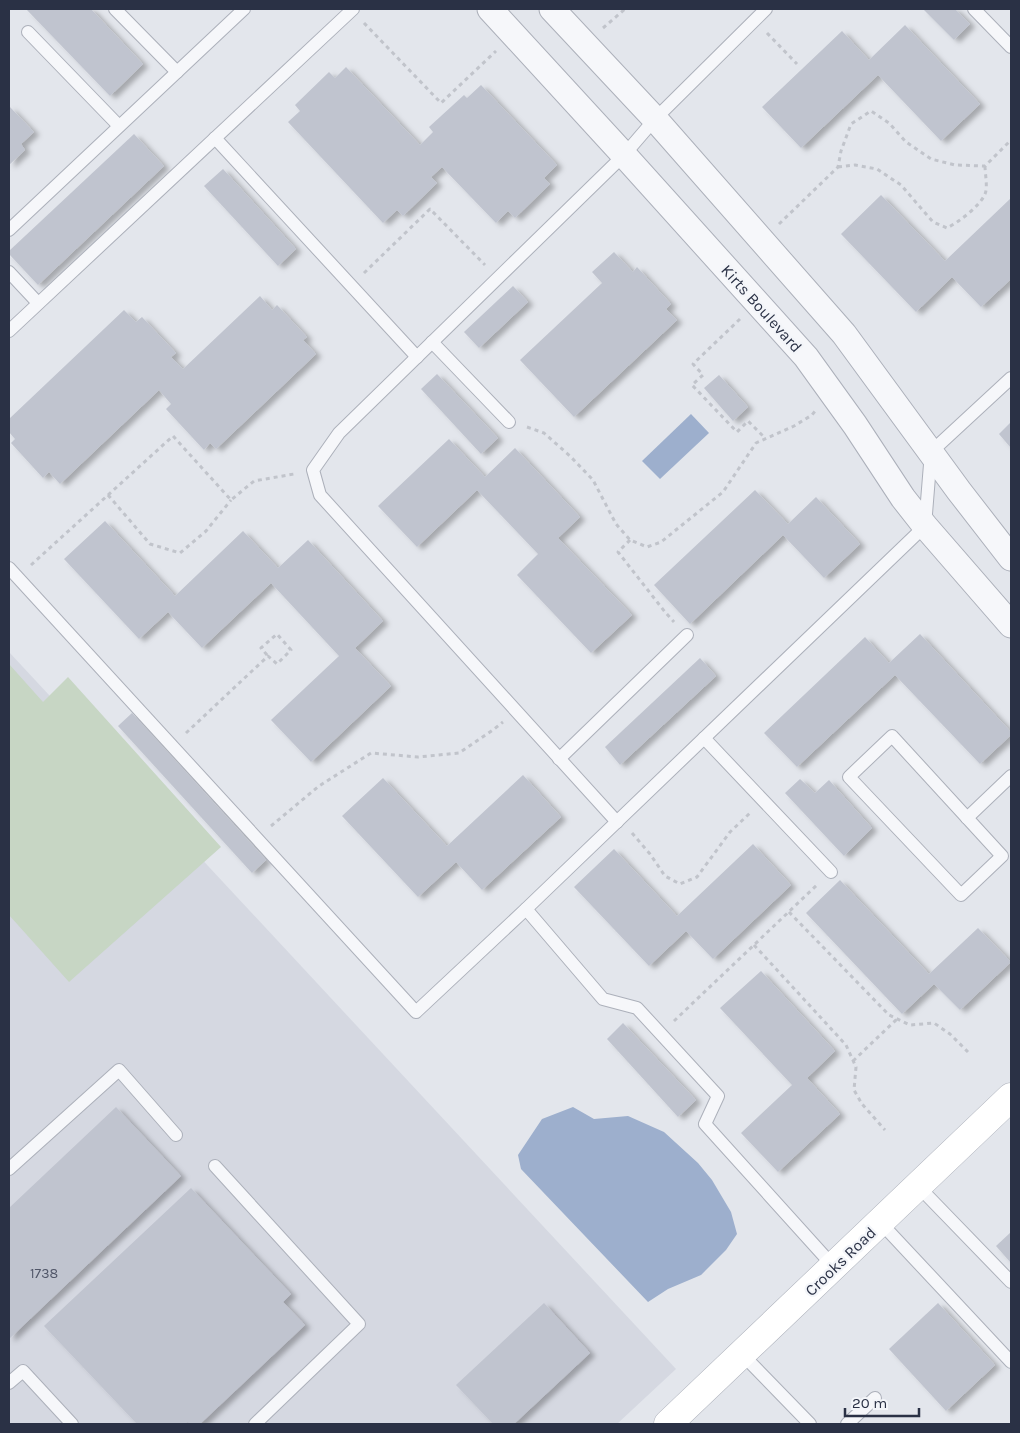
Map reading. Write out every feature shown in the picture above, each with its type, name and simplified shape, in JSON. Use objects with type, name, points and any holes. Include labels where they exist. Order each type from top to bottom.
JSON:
[{"type":"main road","name":"Crooks Road","points":[[676,1422],[742,1354],[1011,1097]]},
{"type":"street","name":"Kirts Boulevard","points":[[490,9],[806,358],[903,498],[1011,625]]},
{"type":"street","points":[[552,9],[655,119],[844,334],[1011,558]]},
{"type":"lane","points":[[115,9],[177,72]]},
{"type":"lane","points":[[9,230],[244,9]]},
{"type":"lane","points":[[9,331],[352,9]]},
{"type":"lane","points":[[618,821],[320,495],[313,470],[339,433],[624,155],[655,119],[766,9]]},
{"type":"lane","points":[[974,9],[1011,47]]},
{"type":"lane","points":[[28,32],[119,126]]},
{"type":"lane","points":[[215,138],[417,357]]},
{"type":"lane","points":[[9,272],[38,304]]},
{"type":"lane","points":[[432,342],[509,422]]},
{"type":"lane","points":[[13,573],[416,1012],[925,526],[931,452],[1011,378]]},
{"type":"lane","points":[[559,758],[688,635]]},
{"type":"lane","points":[[892,736],[967,818],[1002,856],[961,895],[849,777],[892,736]]},
{"type":"lane","points":[[704,738],[831,872]]},
{"type":"lane","points":[[967,818],[1011,776]]},
{"type":"lane","points":[[526,909],[603,1000],[637,1008],[718,1096],[705,1124],[834,1266]]},
{"type":"lane","points":[[9,1169],[118,1070],[176,1135]]},
{"type":"lane","points":[[215,1166],[359,1324],[254,1424]]},
{"type":"lane","points":[[918,1186],[1011,1282]]},
{"type":"lane","points":[[880,1222],[1011,1362]]},
{"type":"lane","points":[[742,1354],[810,1424]]},
{"type":"lane","points":[[9,1383],[23,1370],[72,1424]]},
{"type":"lane","points":[[847,1424],[875,1398]]},
{"type":"path","points":[[352,9],[441,103],[498,48]]},
{"type":"path","points":[[601,30],[625,9]]},
{"type":"path","points":[[765,31],[797,64]]},
{"type":"path","points":[[779,224],[838,167],[841,151],[851,124],[871,110],[889,123],[906,142],[931,159],[955,165],[985,166],[1011,140]]},
{"type":"path","points":[[838,167],[855,165],[877,169],[901,185],[933,222],[947,228],[963,217],[986,193],[985,166]]},
{"type":"path","points":[[351,286],[430,209],[498,278]]},
{"type":"path","points":[[741,318],[693,364],[703,375],[692,385],[737,432],[748,421],[765,438]]},
{"type":"path","points":[[509,422],[544,433],[570,456],[593,480],[616,524],[630,540],[647,547],[662,542],[723,492],[756,442],[794,426],[812,415],[818,408]]},
{"type":"path","points":[[13,573],[108,494],[173,436],[231,500]]},
{"type":"path","points":[[108,494],[150,544],[180,553],[206,531],[231,500],[254,481],[313,470]]},
{"type":"path","points":[[630,540],[618,552],[664,612],[688,635]]},
{"type":"path","points":[[276,634],[290,650],[277,664],[268,656],[261,648],[276,634]]},
{"type":"path","points":[[172,746],[268,656]]},
{"type":"path","points":[[258,838],[319,786],[371,753],[418,757],[459,753],[493,730],[516,711]]},
{"type":"path","points":[[618,821],[650,854],[665,876],[680,884],[697,877],[730,832],[763,800]]},
{"type":"path","points":[[660,1033],[831,872]]},
{"type":"path","points":[[789,912],[889,1014],[910,1025],[934,1023],[950,1034],[968,1052]]},
{"type":"path","points":[[754,945],[846,1045],[856,1067],[854,1090],[862,1104],[885,1130]]},
{"type":"path","points":[[853,1061],[897,1018]]},
{"type":"shaded area","points":[[9,652],[676,1369],[617,1424],[9,1424]]},
{"type":"green space","points":[[9,664],[43,702],[68,677],[221,847],[69,982],[9,915]]},
{"type":"water","points":[[691,414],[709,433],[660,479],[642,461]]},
{"type":"water","points":[[573,1107],[594,1119],[628,1116],[664,1132],[698,1163],[712,1180],[731,1212],[737,1234],[726,1250],[701,1275],[668,1289],[648,1302],[521,1169],[518,1155],[542,1119]]},
{"type":"building","points":[[26,9],[91,9],[143,64],[110,96]]},
{"type":"building","points":[[923,9],[955,9],[970,24],[954,40]]},
{"type":"building","points":[[905,25],[980,104],[941,141],[878,75],[801,148],[762,107],[842,31],[869,60]]},
{"type":"building","points":[[346,67],[420,145],[433,132],[429,127],[464,95],[467,98],[481,85],[557,165],[544,178],[550,184],[515,218],[508,211],[496,223],[442,167],[431,177],[437,183],[403,216],[397,210],[383,223],[288,122],[300,111],[295,105],[329,72],[335,78]]},
{"type":"building","points":[[9,106],[34,132],[21,144],[25,150],[9,165]]},
{"type":"building","points":[[134,134],[164,166],[38,285],[9,254],[9,251]]},
{"type":"building","points":[[223,169],[296,249],[278,266],[204,186]]},
{"type":"building","points":[[881,195],[945,261],[1011,198],[1011,279],[981,307],[952,277],[916,312],[841,234]]},
{"type":"building","points":[[614,252],[633,272],[637,267],[671,304],[666,309],[677,320],[574,417],[520,360],[602,283],[592,272]]},
{"type":"building","points":[[513,286],[528,302],[479,348],[464,332]]},
{"type":"building","points":[[260,296],[272,310],[277,305],[307,337],[303,340],[316,354],[216,449],[210,443],[204,450],[166,409],[171,404],[159,390],[60,484],[49,472],[43,478],[11,443],[15,439],[9,432],[9,419],[124,310],[136,322],[142,317],[176,353],[171,357],[183,369]]},
{"type":"building","points":[[437,374],[498,438],[481,454],[421,389]]},
{"type":"building","points":[[719,375],[748,407],[733,421],[704,388]]},
{"type":"building","points":[[1011,422],[1011,448],[999,434]]},
{"type":"building","points":[[449,439],[485,477],[515,448],[580,517],[558,538],[632,615],[591,653],[517,575],[538,554],[477,490],[417,547],[378,506]]},
{"type":"building","points":[[755,490],[788,524],[816,497],[860,544],[824,578],[783,535],[690,624],[654,585]]},
{"type":"building","points":[[105,521],[175,596],[243,531],[278,568],[308,540],[383,621],[355,648],[391,686],[311,762],[271,720],[339,656],[271,583],[202,648],[168,612],[139,639],[64,559]]},
{"type":"building","points":[[920,634],[1011,732],[1011,735],[980,764],[895,675],[797,767],[764,733],[865,637],[889,663]]},
{"type":"building","points":[[700,658],[716,676],[620,765],[605,747]]},
{"type":"building","points":[[132,713],[266,860],[252,873],[118,726]]},
{"type":"building","points":[[523,775],[561,817],[482,890],[456,862],[418,897],[342,816],[383,778],[447,846]]},
{"type":"building","points":[[800,779],[815,793],[829,780],[872,828],[844,856],[785,793]]},
{"type":"building","points":[[753,844],[791,885],[713,959],[686,931],[649,966],[574,887],[614,849],[677,916]]},
{"type":"building","points":[[840,880],[929,974],[978,928],[1011,962],[960,1010],[934,984],[902,1014],[806,913]]},
{"type":"building","points":[[761,971],[835,1051],[807,1078],[840,1114],[778,1172],[741,1133],[792,1085],[720,1008]]},
{"type":"building","points":[[623,1023],[696,1100],[678,1117],[607,1039]]},
{"type":"building","points":[[116,1107],[181,1176],[9,1339],[9,1208]]},
{"type":"building","points":[[191,1188],[291,1294],[283,1302],[305,1325],[200,1424],[189,1424],[188,1422],[185,1424],[137,1424],[44,1326]]},
{"type":"building","points":[[1011,1232],[1011,1263],[996,1246]]},
{"type":"building","points":[[544,1303],[590,1353],[514,1424],[493,1424],[456,1385]]},
{"type":"building","points":[[938,1303],[995,1365],[946,1411],[889,1349]]}]
